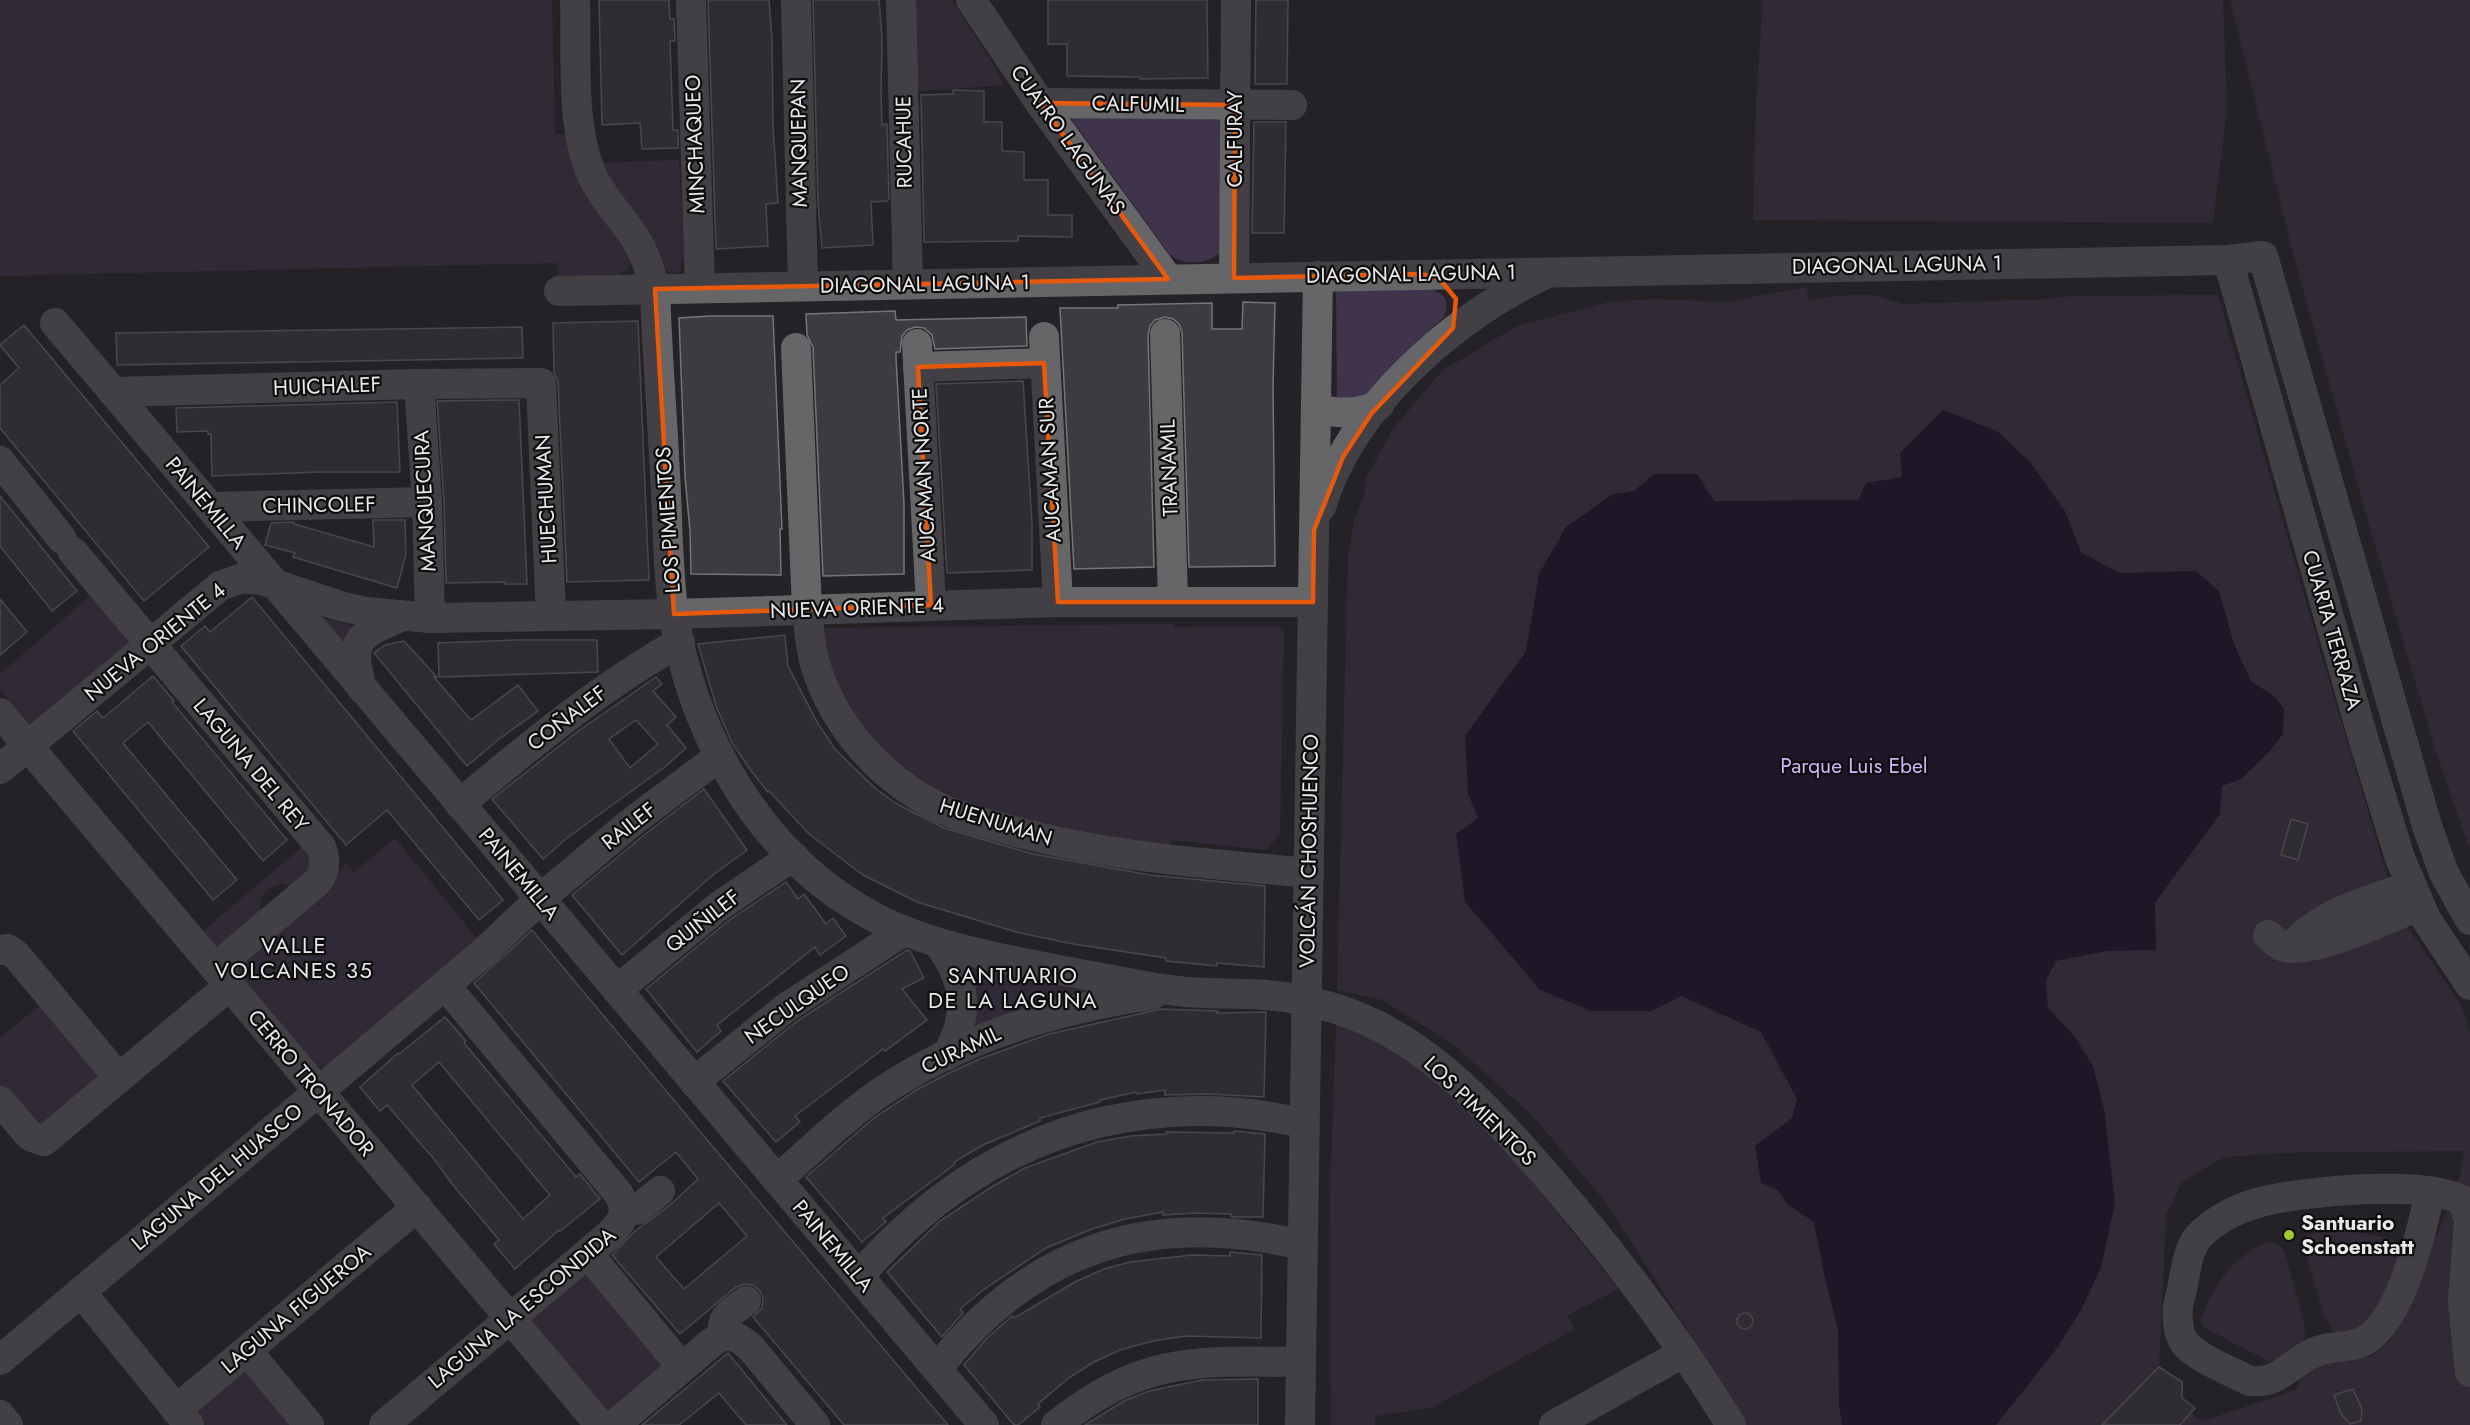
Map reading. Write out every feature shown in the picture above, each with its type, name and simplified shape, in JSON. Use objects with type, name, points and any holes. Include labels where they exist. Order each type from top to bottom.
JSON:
[{"type":"street","name":"LOS PIMIENTOS","points":[[575,0],[578,121],[586,159],[602,194],[637,241],[655,289],[677,628],[695,701],[720,756],[750,806],[792,856],[853,905],[904,931],[938,943],[1076,973],[1179,991],[1274,995],[1307,1001],[1378,1026],[1423,1055],[1464,1089],[1517,1142],[1591,1227],[1638,1288],[1731,1425]]},
{"type":"street","name":"MINCHAQUEO","points":[[691,0],[699,288]]},
{"type":"street","name":"MANQUEPAN","points":[[796,0],[803,286]]},
{"type":"street","name":"RUCAHUE","points":[[901,0],[908,284]]},
{"type":"street","name":"CUATRO LAGUNAS","points":[[971,0],[1040,103],[1168,279]]},
{"type":"street","name":"CALFURAY","points":[[1234,278],[1236,0]]},
{"type":"street","name":"CALFUMIL","points":[[1040,103],[1292,105]]},
{"type":"street","name":"DIAGONAL LAGUNA 1","points":[[559,291],[2228,260],[2263,256]]},
{"type":"street","name":"CUARTA TERRAZA","points":[[2263,256],[2429,834],[2444,873],[2470,920]]},
{"type":"street","name":"CUARTA TERRAZA","points":[[2228,260],[2371,764],[2415,896],[2439,941],[2470,985]]},
{"type":"street","points":[[1314,531],[1335,473],[1353,439],[1410,370],[1447,335],[1482,308],[1507,292],[1549,271]]},
{"type":"street","points":[[1421,274],[1439,278],[1453,290],[1457,318],[1447,335]]},
{"type":"street","name":"VOLCÁN CHOSHUENCO","points":[[1300,1425],[1318,276]]},
{"type":"street","name":"PAINEMILLA","points":[[55,323],[984,1425]]},
{"type":"street","name":"TRANAMIL","points":[[1165,334],[1173,601]]},
{"type":"street","name":"HUENUMAN","points":[[796,348],[807,609],[815,666],[842,723],[879,766],[936,806],[1022,834],[1136,856],[1309,873]]},
{"type":"street","name":"AUCAMAN SUR","points":[[918,356],[1044,350],[1058,602]]},
{"type":"street","name":"AUCAMAN NORTE","points":[[918,356],[931,605]]},
{"type":"street","name":"HUICHALEF","points":[[113,392],[541,383]]},
{"type":"street","name":"HUECHUMAN","points":[[541,383],[551,615]]},
{"type":"street","name":"MANQUECURA","points":[[415,618],[427,502],[419,384]]},
{"type":"street","points":[[1316,408],[1346,413],[1363,411],[1379,405]]},
{"type":"street","name":"LAGUNA DEL REY","points":[[0,461],[67,545],[321,848],[324,859],[324,871],[317,882],[119,1078],[44,1141],[30,1136],[0,1101]]},
{"type":"street","name":"CHINCOLEF","points":[[210,507],[427,502]]},
{"type":"street","name":"NUEVA ORIENTE 4","points":[[0,770],[227,582],[252,578],[274,583],[340,606],[415,618],[551,615],[677,628],[807,609],[1058,602],[1313,602]]},
{"type":"street","name":"NUEVA ORIENTE 4","points":[[362,688],[355,656],[360,642],[369,632],[415,618]]},
{"type":"street","name":"COÑALEF","points":[[460,804],[576,708],[628,673],[677,628]]},
{"type":"street","name":"CERRO TRONADOR","points":[[0,713],[600,1425]]},
{"type":"street","name":"RAILEF","points":[[540,898],[633,821],[720,756]]},
{"type":"street","name":"QUIÑILEF","points":[[617,990],[718,907],[792,856]]},
{"type":"street","points":[[2279,942],[2322,945],[2335,927],[2415,896]]},
{"type":"street","name":"LAGUNA DEL HUASCO","points":[[0,1360],[446,985],[502,937],[540,898]]},
{"type":"street","name":"NECULQUEO","points":[[694,1082],[787,1007],[904,931]]},
{"type":"street","points":[[938,943],[957,973],[962,995],[960,1026],[946,1056]]},
{"type":"street","points":[[0,950],[8,950],[15,955],[119,1078]]},
{"type":"street","name":"LAGUNA LA ESCONDIDA","points":[[384,1425],[588,1254],[623,1221],[624,1209],[618,1193],[446,985]]},
{"type":"street","name":"CURAMIL","points":[[777,1180],[877,1095],[946,1056],[1009,1028],[1046,1016],[1104,1002],[1179,991]]},
{"type":"street","points":[[858,1276],[908,1224],[953,1188],[993,1164],[1056,1136],[1125,1118],[1195,1111],[1231,1112],[1304,1123]]},
{"type":"street","points":[[2430,1192],[2417,1248],[2399,1294],[2385,1320],[2365,1341],[2357,1345],[2322,1349],[2309,1354],[2276,1378],[2259,1382],[2250,1381],[2197,1353],[2182,1340],[2178,1307],[2192,1248],[2205,1231],[2232,1212],[2256,1203],[2288,1196],[2338,1190],[2387,1189],[2430,1192],[2454,1195],[2463,1201],[2467,1210],[2469,1221],[2463,1301],[2470,1372]]},
{"type":"street","points":[[624,1209],[641,1207],[660,1191]]},
{"type":"street","name":"LAGUNA FIGUEROA","points":[[182,1417],[246,1351],[417,1208]]},
{"type":"street","points":[[937,1369],[973,1326],[994,1307],[1040,1275],[1091,1251],[1148,1236],[1208,1231],[1258,1236],[1302,1245]]},
{"type":"street","points":[[588,1254],[682,1367]]},
{"type":"street","points":[[81,1292],[182,1417]]},
{"type":"street","points":[[723,1335],[724,1318],[746,1301]]},
{"type":"street","points":[[615,1425],[723,1335],[734,1335],[751,1348],[815,1425]]},
{"type":"street","points":[[246,1351],[309,1425]]},
{"type":"street","points":[[1564,1423],[1683,1353]]},
{"type":"street","points":[[1056,1425],[1112,1387],[1162,1368],[1210,1361],[1300,1362]]},
{"type":"street","points":[[0,1415],[8,1425]]},
{"type":"highlighted area","points":[[1040,103],[1235,105],[1234,278],[1421,274],[1439,278],[1456,299],[1453,328],[1371,414],[1343,457],[1314,530],[1313,602],[1058,602],[1044,363],[918,367],[931,605],[674,614],[655,289],[1168,279]]},
{"type":"green space","points":[[0,0],[552,0],[555,134],[569,134],[631,259],[629,266],[620,274],[593,277],[558,277],[557,263],[0,276]]},
{"type":"green space","points":[[906,0],[952,0],[1004,85],[908,92]]},
{"type":"green space","points":[[1763,0],[2223,0],[2227,110],[2213,223],[1753,220],[1756,102]]},
{"type":"green space","points":[[2230,0],[2470,0],[2470,850],[2435,749],[2372,535],[2294,257]]},
{"type":"green space","points":[[1064,109],[1223,113],[1221,251],[1210,259],[1196,262],[1182,261],[1170,255]]},
{"type":"green space","points":[[679,160],[684,256],[679,272],[672,273],[664,269],[601,163]]},
{"type":"green space","name":"Parque Luis Ebel","points":[[1807,287],[1808,300],[1848,295],[1872,295],[1903,304],[2051,299],[2072,296],[2218,295],[2398,913],[2461,1005],[2470,1034],[2470,1425],[1745,1425],[1724,1387],[1604,1200],[1530,1113],[1456,1047],[1383,1000],[1337,990],[1348,558],[1354,521],[1365,492],[1365,481],[1392,430],[1442,371],[1517,326],[1609,302],[1652,299],[1727,302]],"holes":[[[2464,1151],[2460,1176],[2439,1231],[2425,1257],[2422,1279],[2390,1341],[2370,1357],[2336,1352],[2308,1364],[2296,1390],[2206,1420],[2195,1417],[2182,1398],[2182,1382],[2159,1367],[2166,1215],[2182,1182],[2220,1159],[2307,1152]]]},
{"type":"green space","points":[[1426,288],[1444,297],[1447,305],[1444,317],[1400,357],[1363,399],[1337,398],[1336,290]]},
{"type":"green space","points":[[95,592],[129,632],[128,643],[31,725],[0,690],[0,674]]},
{"type":"green space","points":[[321,617],[361,629],[349,652]]},
{"type":"green space","points":[[1173,624],[1174,627],[1279,626],[1284,631],[1280,834],[1266,850],[1170,840],[1170,852],[971,811],[912,782],[849,720],[815,628]]},
{"type":"green space","points":[[395,838],[478,940],[326,1067],[317,1067],[235,971],[236,957],[346,864],[354,872]]},
{"type":"green space","points":[[307,843],[320,866],[291,886],[279,884],[268,889],[261,899],[261,911],[219,951],[203,931]]},
{"type":"green space","points":[[965,965],[1089,989],[1088,992],[977,1026],[974,1023]]},
{"type":"green space","points":[[45,1001],[106,1072],[44,1133],[0,1093],[0,1038]]},
{"type":"green space","points":[[1336,1024],[1371,1036],[1409,1058],[1482,1119],[1618,1289],[1567,1316],[1575,1329],[1431,1408],[1375,1416],[1375,1425],[1331,1425],[1330,1195]]},
{"type":"green space","points":[[2329,1231],[2376,1235],[2402,1245],[2403,1250],[2381,1299],[2364,1328],[2336,1334],[2325,1318],[2302,1241],[2307,1235]]},
{"type":"green space","points":[[2267,1242],[2279,1245],[2285,1253],[2305,1327],[2304,1341],[2276,1360],[2268,1361],[2205,1328],[2200,1321],[2210,1297],[2225,1274],[2244,1256]]},
{"type":"green space","points":[[584,1272],[666,1365],[614,1411],[607,1411],[532,1324],[531,1317]]},
{"type":"green space","points":[[242,1363],[303,1425],[205,1425],[194,1411]]},
{"type":"shaded area","points":[[1943,410],[1997,431],[2030,462],[2065,511],[2081,552],[2119,573],[2196,571],[2219,591],[2234,644],[2251,681],[2275,697],[2284,709],[2283,734],[2270,751],[2241,779],[2222,786],[2220,814],[2155,903],[2156,950],[2107,951],[2056,961],[2046,980],[2048,1008],[2075,1037],[2093,1066],[2104,1109],[2115,1202],[2101,1268],[2081,1310],[2058,1347],[1996,1425],[1842,1425],[1839,1404],[1838,1330],[1814,1222],[1787,1204],[1778,1190],[1761,1183],[1755,1146],[1792,1118],[1797,1099],[1761,1032],[1681,996],[1652,1011],[1591,1011],[1540,990],[1465,902],[1456,834],[1478,818],[1468,794],[1465,736],[1526,651],[1539,574],[1566,527],[1613,494],[1634,491],[1654,474],[1697,474],[1714,501],[1858,500],[1866,483],[1902,477],[1900,453]]},
{"type":"building","points":[[599,0],[669,0],[670,19],[674,19],[675,41],[670,41],[673,130],[678,130],[678,148],[642,149],[640,123],[602,125]]},
{"type":"building","points":[[708,0],[769,0],[778,203],[766,204],[768,246],[716,249]]},
{"type":"building","points":[[813,0],[879,0],[882,38],[882,125],[887,124],[889,199],[871,202],[873,245],[822,248],[818,204]]},
{"type":"building","points":[[1048,0],[1207,0],[1208,78],[1140,79],[1140,77],[1067,76],[1067,44],[1048,44]]},
{"type":"building","points":[[1256,0],[1288,0],[1287,84],[1255,84]]},
{"type":"building","points":[[953,90],[984,91],[984,122],[1002,122],[1002,151],[1024,152],[1024,180],[1048,180],[1048,215],[1072,215],[1072,237],[1018,236],[1018,241],[924,242],[921,95],[953,94]]},
{"type":"building","points":[[1254,122],[1286,122],[1284,233],[1252,233]]},
{"type":"building","points":[[1243,302],[1275,303],[1273,387],[1275,566],[1189,567],[1182,333],[1179,324],[1165,317],[1155,320],[1150,326],[1148,335],[1154,567],[1074,569],[1060,308],[1118,308],[1118,305],[1212,303],[1212,329],[1242,329]]},
{"type":"building","points":[[895,311],[896,320],[1026,317],[1027,346],[935,349],[932,335],[924,328],[915,327],[907,330],[902,336],[900,352],[896,352],[904,503],[904,574],[823,576],[813,347],[807,335],[806,314]]},
{"type":"building","points":[[773,316],[782,529],[780,529],[781,575],[691,574],[679,318]]},
{"type":"building","points":[[638,321],[649,580],[567,582],[558,382],[554,372],[553,323]]},
{"type":"building","points":[[24,325],[209,547],[144,601],[0,428],[0,385],[19,368],[0,345]]},
{"type":"building","points":[[522,327],[523,358],[117,365],[116,333]]},
{"type":"building","points":[[1023,381],[1032,524],[1032,570],[947,573],[936,384]]},
{"type":"building","points":[[519,400],[527,584],[446,583],[444,501],[437,401]]},
{"type":"building","points":[[397,402],[400,472],[212,476],[211,434],[208,434],[208,431],[177,432],[176,408]]},
{"type":"building","points":[[0,496],[77,591],[52,611],[0,546]]},
{"type":"building","points":[[373,520],[405,520],[406,554],[397,588],[293,557],[295,553],[265,545],[271,523],[294,522],[294,524],[374,547]]},
{"type":"building","points":[[252,597],[503,900],[479,920],[387,810],[346,845],[181,646],[205,626],[210,632]]},
{"type":"building","points":[[0,599],[27,632],[0,655]]},
{"type":"building","points":[[785,635],[788,666],[817,722],[835,749],[876,789],[897,804],[944,828],[1033,854],[1150,875],[1265,886],[1264,967],[1217,963],[1217,966],[1166,961],[1166,958],[1073,944],[1016,932],[917,902],[863,875],[809,834],[768,792],[732,743],[716,706],[698,644]]},
{"type":"building","points":[[597,640],[598,672],[439,677],[438,643]]},
{"type":"building","points":[[404,641],[437,677],[434,677],[471,720],[518,685],[538,711],[467,766],[374,653],[385,645]]},
{"type":"building","points":[[153,676],[287,840],[263,861],[148,722],[123,743],[237,880],[213,900],[73,731],[97,711],[103,718]]},
{"type":"building","points":[[656,677],[662,684],[653,691],[676,717],[667,725],[686,748],[666,766],[567,838],[543,859],[492,799],[577,732]],"holes":[[[636,720],[658,744],[630,768],[609,739]]]},
{"type":"building","points":[[704,789],[747,850],[714,874],[622,955],[572,895]]},
{"type":"building","points":[[2291,819],[2308,824],[2298,860],[2281,855]]},
{"type":"building","points":[[786,882],[798,899],[804,894],[826,924],[833,918],[846,936],[820,955],[815,947],[717,1025],[721,1031],[697,1052],[646,989],[728,921]]},
{"type":"building","points":[[532,930],[948,1425],[844,1425],[753,1317],[762,1308],[763,1299],[760,1291],[753,1285],[744,1284],[736,1287],[680,1334],[612,1255],[634,1232],[671,1204],[698,1179],[676,1152],[639,1182],[474,983]],"holes":[[[719,1203],[747,1236],[684,1289],[656,1257]]]},
{"type":"building","points":[[907,950],[910,951],[924,978],[902,989],[927,1020],[885,1051],[883,1049],[795,1116],[800,1122],[776,1142],[723,1081],[797,1021]]},
{"type":"building","points":[[1161,1009],[1218,1011],[1217,1013],[1266,1012],[1264,1097],[1209,1094],[1165,1095],[1165,1090],[1137,1094],[1136,1092],[1040,1118],[1040,1121],[983,1145],[954,1162],[955,1164],[883,1218],[886,1222],[862,1242],[806,1177],[875,1117],[918,1089],[949,1073],[982,1058],[1049,1034]]},
{"type":"building","points":[[445,1017],[576,1177],[580,1174],[600,1199],[559,1230],[515,1269],[494,1244],[499,1240],[434,1159],[387,1105],[380,1111],[360,1087]],"holes":[[[439,1062],[550,1195],[523,1219],[412,1085]]]},
{"type":"building","points":[[1234,1131],[1265,1134],[1263,1217],[1232,1217],[1231,1214],[1196,1213],[1163,1215],[1163,1212],[1125,1219],[1092,1229],[1046,1248],[983,1290],[960,1309],[963,1313],[942,1337],[887,1272],[940,1221],[1025,1168],[1097,1142],[1131,1136],[1166,1134],[1166,1132],[1234,1133]]},
{"type":"building","points":[[1230,1252],[1262,1255],[1261,1338],[1186,1336],[1153,1341],[1120,1350],[1070,1377],[1038,1404],[1040,1407],[1018,1425],[1014,1425],[964,1365],[986,1339],[1012,1316],[1014,1318],[1075,1282],[1104,1269],[1130,1262],[1192,1255],[1230,1256]]},
{"type":"building","points":[[1742,1313],[1748,1313],[1753,1321],[1751,1327],[1742,1329],[1737,1324],[1737,1318]]},
{"type":"building","points":[[728,1353],[787,1425],[746,1425],[719,1393],[679,1425],[642,1425]]},
{"type":"building","points":[[2159,1367],[2182,1382],[2182,1398],[2195,1408],[2180,1425],[2102,1425]]},
{"type":"building","points":[[1258,1379],[1258,1425],[1085,1425],[1124,1401],[1149,1391],[1202,1380]]},
{"type":"building","points":[[2353,1389],[2362,1409],[2361,1421],[2350,1424],[2341,1414],[2334,1395]]},
{"type":"place","name":"Santuario Schoenstatt","points":[[2289,1235]]},
{"type":"district","name":"VALLE VOLCANES 35","points":[[294,958]]},
{"type":"district","name":"SANTUARIO DE LA LAGUNA","points":[[1013,988]]}]
